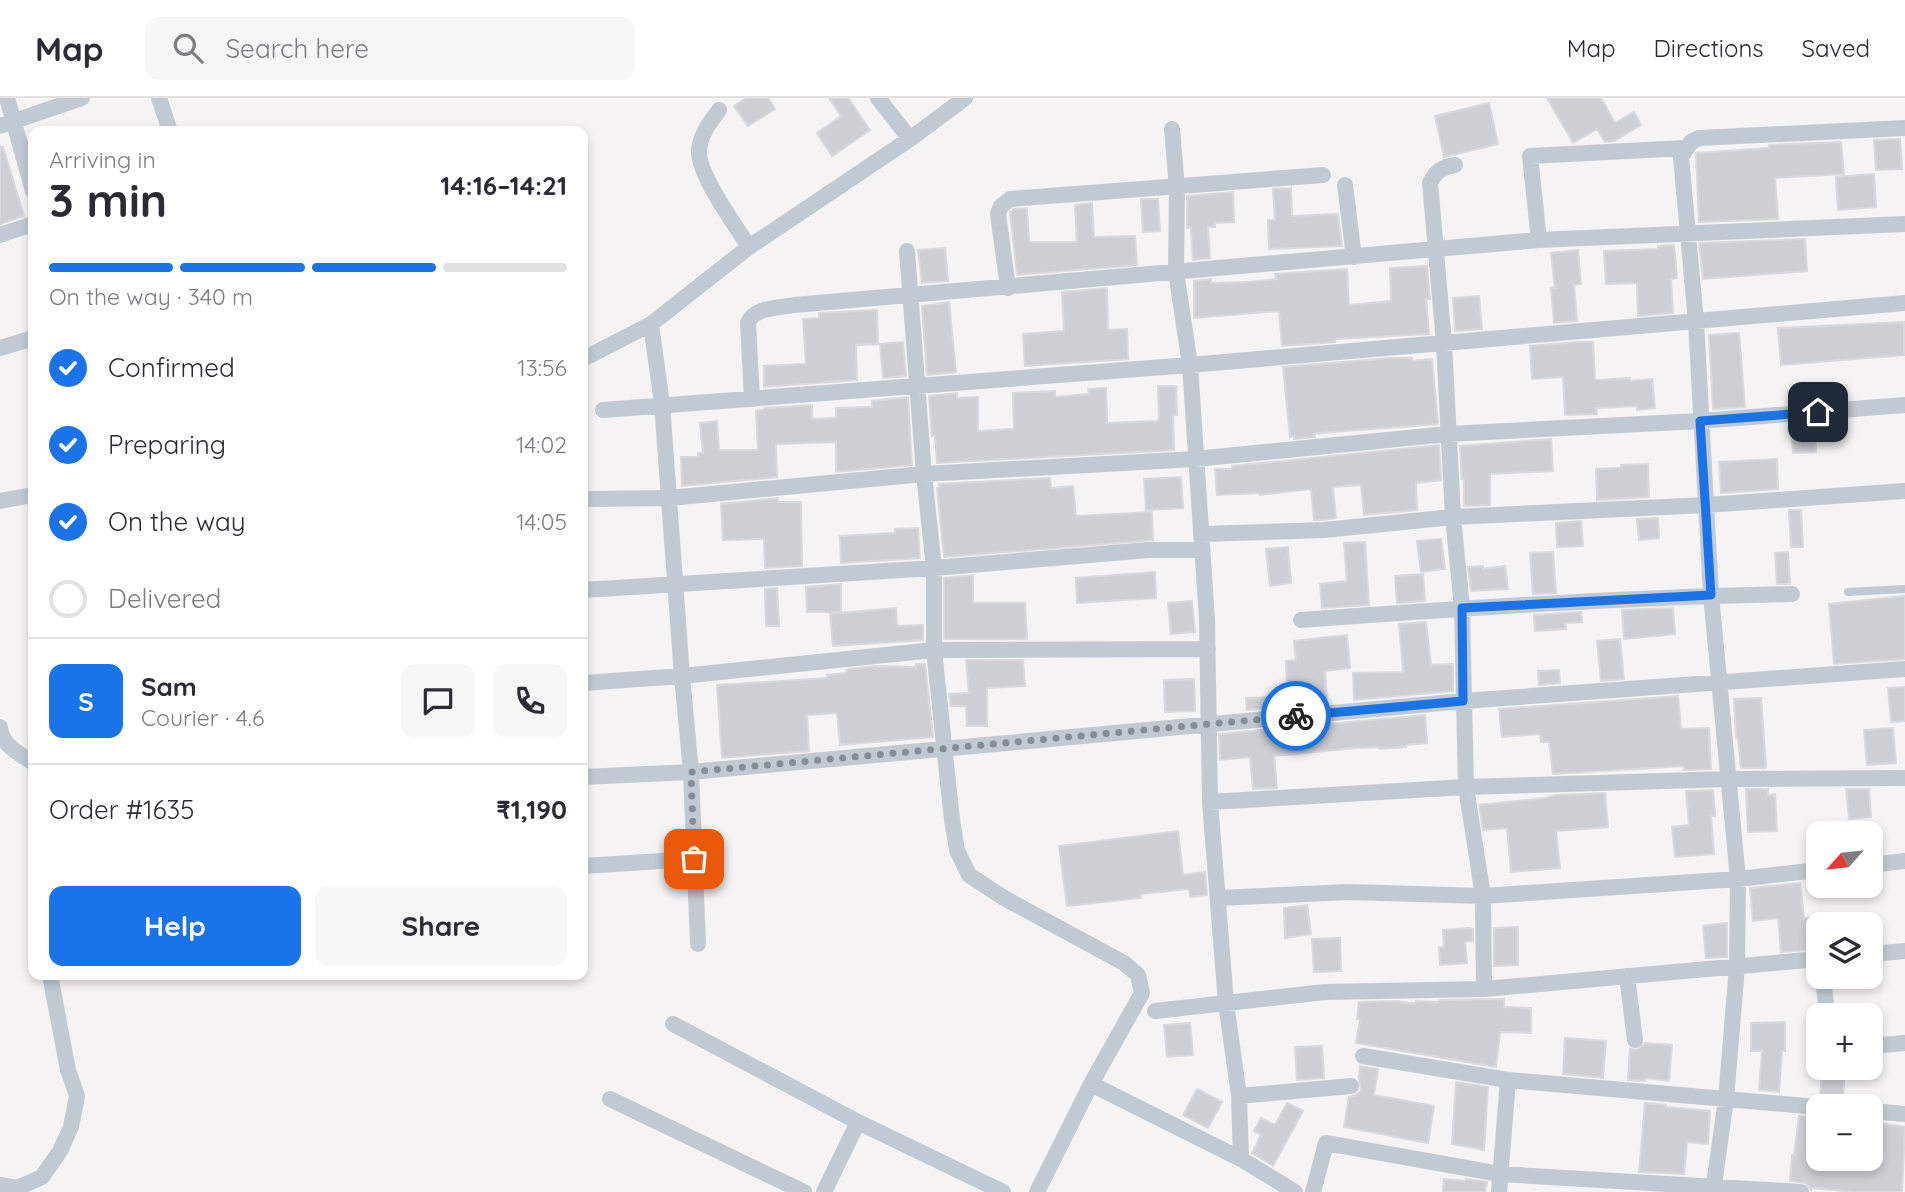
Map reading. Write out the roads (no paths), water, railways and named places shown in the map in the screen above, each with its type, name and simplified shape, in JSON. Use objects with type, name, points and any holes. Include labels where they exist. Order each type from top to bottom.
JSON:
[{"type":"street","points":[[7,98],[7,124],[28,178]]},
{"type":"street","points":[[7,124],[82,98]]},
{"type":"street","points":[[159,98],[168,126]]},
{"type":"street","points":[[878,98],[910,139]]},
{"type":"street","points":[[588,356],[651,324],[749,247],[910,139],[965,98]]},
{"type":"street","points":[[719,110],[707,126],[699,150],[701,163],[710,184],[749,247]]},
{"type":"street","points":[[1713,1189],[1726,1099],[1737,967],[1738,879],[1711,595],[1696,322],[1681,157],[1690,142],[1699,138],[1905,128]]},
{"type":"street","points":[[1172,129],[1177,188],[1176,272],[1190,365],[1202,542],[1208,649],[1210,802],[1226,1003],[1240,1096],[1241,1159]]},
{"type":"street","points":[[1539,240],[1530,156],[1685,148]]},
{"type":"street","points":[[1455,166],[1444,167],[1435,173],[1430,183],[1444,343],[1453,517],[1462,608],[1466,787],[1483,897],[1484,989]]},
{"type":"street","points":[[1008,288],[998,214],[1005,202],[1023,196],[1177,188],[1323,175]]},
{"type":"street","points":[[1345,185],[1354,257]]},
{"type":"street","points":[[752,399],[748,323],[751,316],[758,312],[794,305],[1539,240],[1905,224]]},
{"type":"street","points":[[0,234],[28,226]]},
{"type":"street","points":[[907,251],[912,293],[916,387],[934,568],[934,650],[951,820],[957,850],[969,875],[1004,898],[1124,963],[1138,975],[1142,993],[1091,1084],[1037,1192]]},
{"type":"street","points":[[603,410],[1190,365],[1905,303]]},
{"type":"street","points":[[651,324],[662,404],[674,584],[691,772],[698,944]]},
{"type":"street","points":[[0,348],[28,340]]},
{"type":"street","points":[[588,499],[669,498],[924,474],[1195,459],[1448,434],[1700,421],[1905,405]]},
{"type":"street","points":[[588,590],[934,568],[1148,550],[1202,542],[1453,517],[1706,505],[1905,491]]},
{"type":"street","points":[[0,501],[28,496]]},
{"type":"street","points":[[1301,620],[1462,608],[1711,595],[1792,594]]},
{"type":"street","points":[[588,682],[682,676],[934,650],[1208,649]]},
{"type":"street","points":[[588,777],[691,772],[1463,701],[1905,669]]},
{"type":"street","points":[[0,732],[10,748],[28,759]]},
{"type":"street","points":[[1210,802],[1466,787],[1729,779],[1905,778]]},
{"type":"street","points":[[588,866],[694,859]]},
{"type":"street","points":[[1883,864],[1905,861]]},
{"type":"street","points":[[1219,898],[1348,892],[1483,897],[1738,879],[1806,871]]},
{"type":"street","points":[[1883,953],[1905,951]]},
{"type":"street","points":[[1155,1011],[1325,992],[1484,989],[1806,960]]},
{"type":"street","points":[[1627,976],[1635,1040]]},
{"type":"street","points":[[0,1185],[17,1188],[42,1177],[60,1151],[71,1127],[77,1096],[68,1070],[51,980]]},
{"type":"street","points":[[673,1024],[858,1122],[1003,1192]]},
{"type":"street","points":[[1883,1045],[1905,1043]]},
{"type":"street","points":[[1363,1056],[1508,1080],[1806,1106]]},
{"type":"street","points":[[1499,1192],[1508,1080]]},
{"type":"street","points":[[1091,1084],[1241,1159],[1294,1192]]},
{"type":"street","points":[[1240,1096],[1351,1086]]},
{"type":"street","points":[[610,1099],[804,1192]]},
{"type":"street","points":[[1883,1112],[1905,1114]]},
{"type":"street","points":[[824,1192],[858,1122]]},
{"type":"street","points":[[1313,1192],[1326,1143],[1500,1174],[1713,1189],[1801,1192]]},
{"type":"lane","points":[[1848,593],[1905,589]]}]
